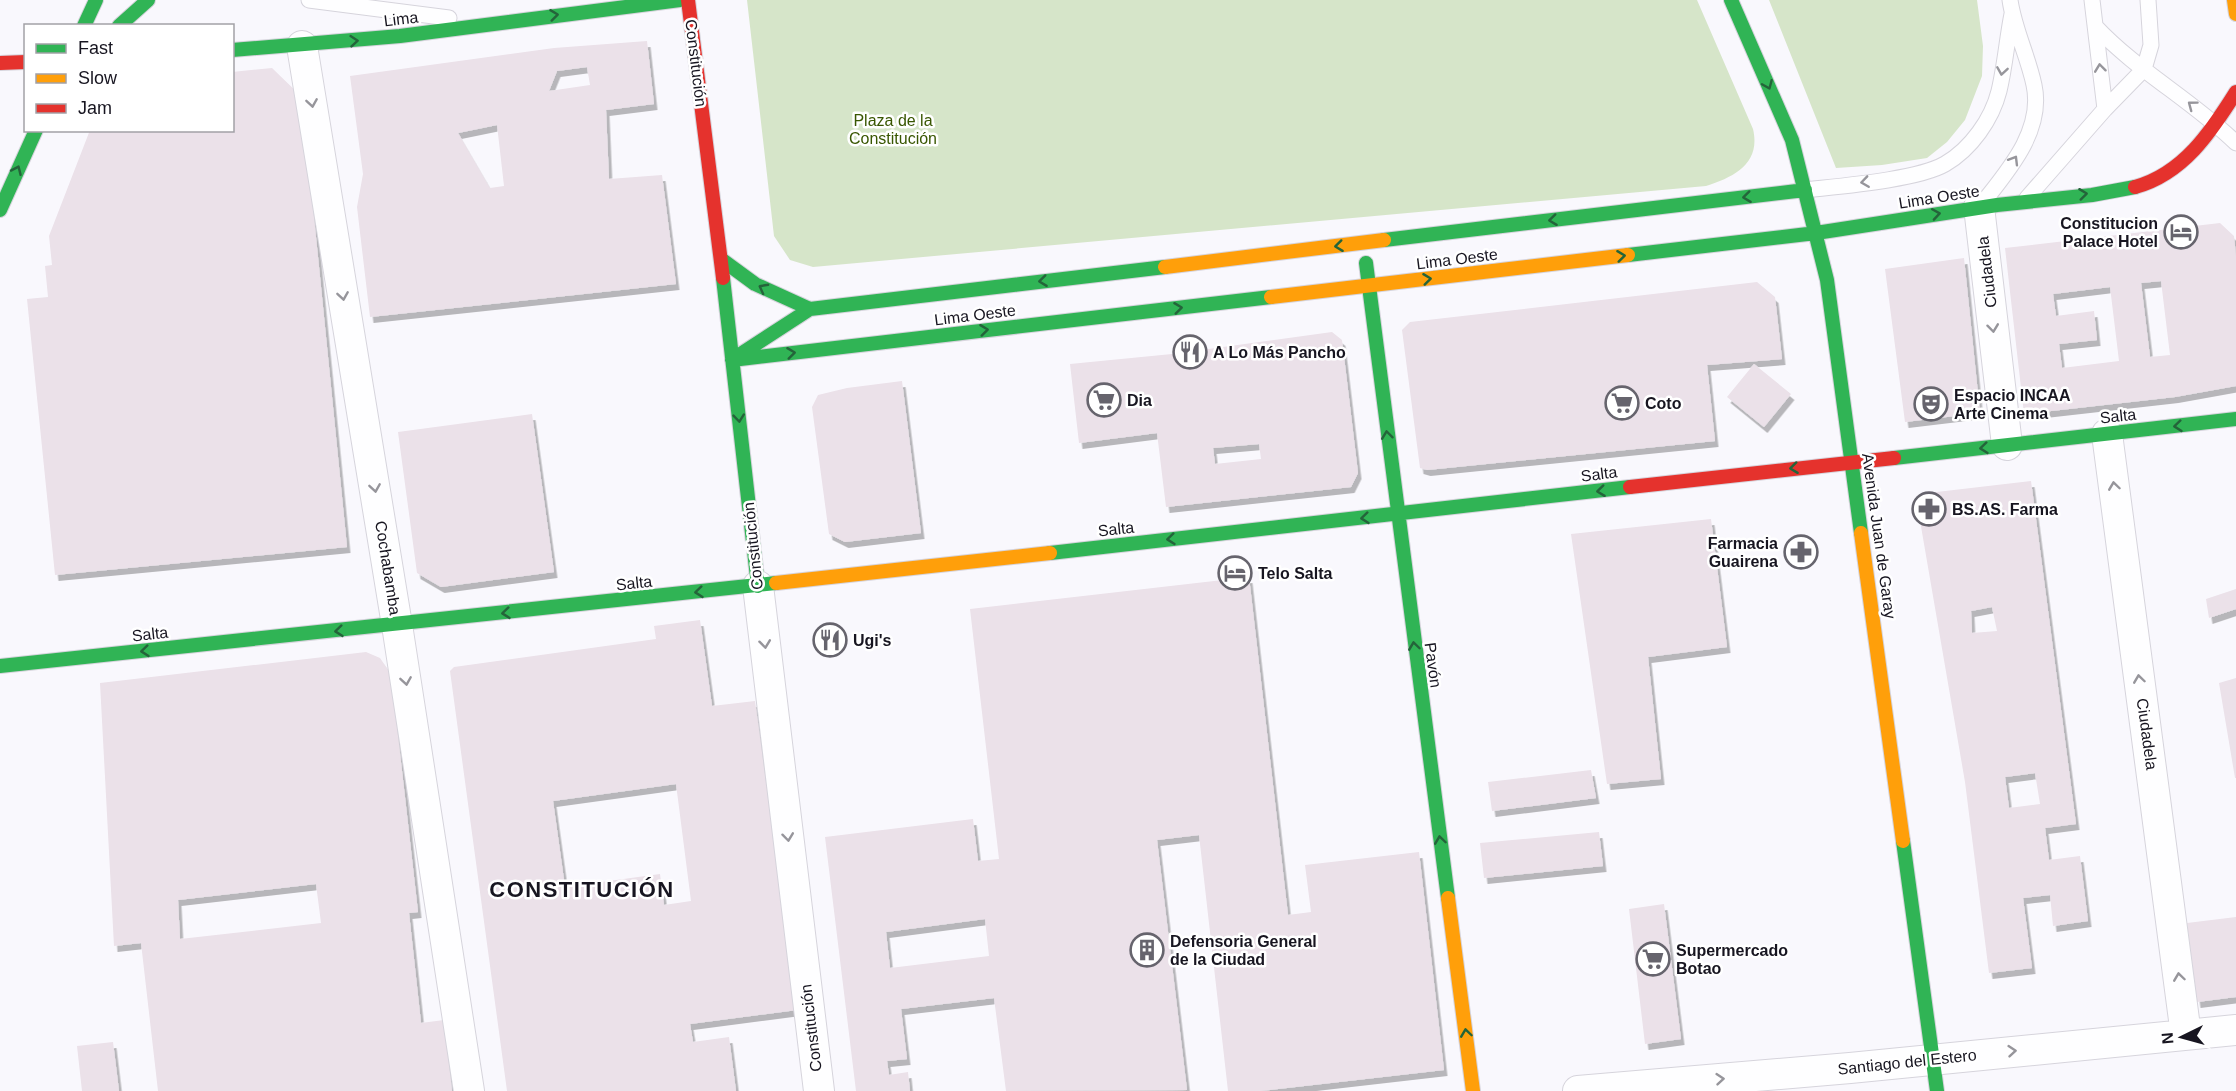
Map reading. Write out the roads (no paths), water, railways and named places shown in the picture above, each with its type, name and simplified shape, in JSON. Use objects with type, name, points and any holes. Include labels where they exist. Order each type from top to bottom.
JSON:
[{"type":"main road","points":[[85,24],[96,0]]},
{"type":"main road","points":[[107,24],[125,0]]},
{"type":"main road","points":[[121,24],[148,0]]},
{"type":"main road","name":"Lima","points":[[234,50],[400,36],[680,0]]},
{"type":"main road","name":"Constitución","points":[[688,0],[721,259],[758,586]]},
{"type":"main road","name":"Avenida Juan de Garay","points":[[1731,0],[1792,140],[1827,280],[1937,1091]]},
{"type":"main road","points":[[2234,0],[2236,14]]},
{"type":"main road","points":[[0,63],[24,62]]},
{"type":"main road","name":"Lima Oeste","points":[[732,360],[1816,233],[1979,207],[2124,189],[2156,180],[2185,160],[2216,124],[2236,92]]},
{"type":"main road","points":[[0,210],[35,132]]},
{"type":"main road","name":"Lima Oeste","points":[[732,360],[810,309],[1805,190]]},
{"type":"main road","name":"Pavón","points":[[1363,243],[1473,1091]]},
{"type":"main road","points":[[721,259],[755,284],[810,309]]},
{"type":"main road","name":"Salta","points":[[0,666],[758,586],[2236,419]]},
{"type":"street","name":"Cochabamba","points":[[302,46],[397,625],[469,1091]]},
{"type":"street","name":"Ciudadela","points":[[1979,207],[2007,445]]},
{"type":"street","name":"Ciudadela","points":[[2107,434],[2187,1035]]},
{"type":"street","name":"Constitución","points":[[758,586],[819,1091]]},
{"type":"street","name":"Santiago del Estero","points":[[1578,1091],[2236,1030]]},
{"type":"lane","points":[[309,0],[496,23]]},
{"type":"lane","points":[[2092,0],[2105,109]]},
{"type":"lane","points":[[2025,201],[2105,109],[2144,69],[2151,45],[2148,0]]},
{"type":"lane","points":[[1805,190],[1907,176],[1945,164],[1972,140],[1988,119],[1999,92],[2011,7]]},
{"type":"lane","points":[[1979,207],[2012,165],[2028,136],[2034,109],[2035,87],[2011,7]]},
{"type":"lane","points":[[2095,26],[2125,57],[2216,124],[2236,143]]},
{"type":"place","name":"Constitucion Palace Hotel","points":[[2181,232]]},
{"type":"place","name":"A Lo Más Pancho","points":[[1190,352]]},
{"type":"place","name":"Dia","points":[[1104,400]]},
{"type":"place","name":"Coto","points":[[1622,403]]},
{"type":"place","name":"Espacio INCAA Arte Cinema","points":[[1931,404]]},
{"type":"place","name":"BS.AS. Farma","points":[[1929,509]]},
{"type":"place","name":"Farmacia Guairena","points":[[1801,552]]},
{"type":"place","name":"Telo Salta","points":[[1235,573]]},
{"type":"place","name":"Ugi's","points":[[830,640]]},
{"type":"place","name":"Defensoria General de la Ciudad","points":[[1147,950]]},
{"type":"place","name":"Supermercado Botao","points":[[1653,959]]},
{"type":"district","name":"CONSTITUCIÓN","points":[[582,889]]},
{"type":"park label","name":"Plaza de la Constitución","points":[[893,129]]}]
